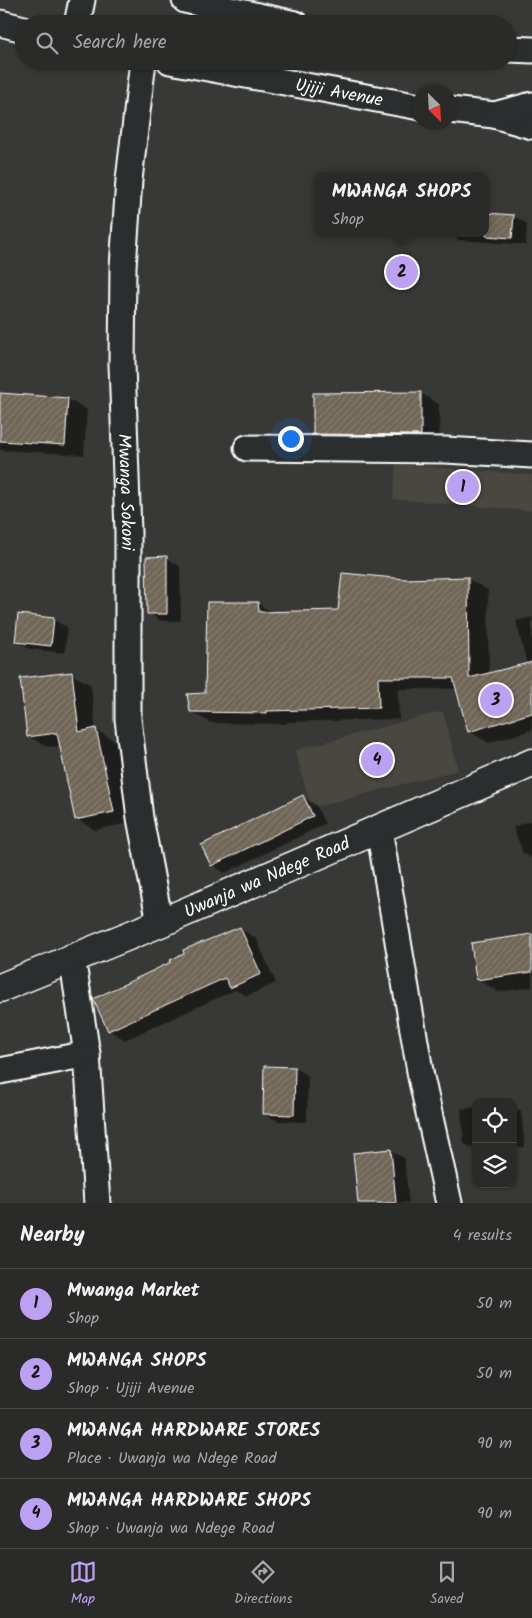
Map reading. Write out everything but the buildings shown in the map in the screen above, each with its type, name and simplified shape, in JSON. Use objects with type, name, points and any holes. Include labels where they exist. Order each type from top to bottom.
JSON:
[{"type":"main road","name":"Uwanja wa Ndege Road","points":[[0,988],[160,922],[532,763]]},
{"type":"street","points":[[79,15],[82,0]]},
{"type":"street","points":[[185,0],[254,15]]},
{"type":"street","points":[[0,23],[15,27]]},
{"type":"street","points":[[517,49],[532,50]]},
{"type":"street","name":"Mwanga Sokoni","points":[[142,70],[129,180],[123,268],[122,364],[128,532],[128,720],[140,818],[160,922]]},
{"type":"street","name":"Ujiji Avenue","points":[[219,70],[412,106]]},
{"type":"street","points":[[494,115],[532,105]]},
{"type":"street","points":[[457,111],[494,115],[532,126]]},
{"type":"street","points":[[247,448],[445,450],[532,455]]},
{"type":"street","points":[[379,829],[421,1076],[449,1203]]},
{"type":"street","points":[[72,957],[88,1054],[97,1203]]},
{"type":"street","points":[[0,1071],[88,1054]]},
{"type":"shaded area","points":[[396,464],[532,475],[532,511],[393,499]]},
{"type":"shaded area","points":[[443,711],[458,770],[311,808],[295,750]]},
{"type":"place","name":"MWANGA SHOPS","points":[[402,272]]},
{"type":"place","name":"Mwanga Market","points":[[463,487]]},
{"type":"place","name":"MWANGA HARDWARE STORES","points":[[496,700]]},
{"type":"place","name":"MWANGA HARDWARE SHOPS","points":[[377,760]]}]
